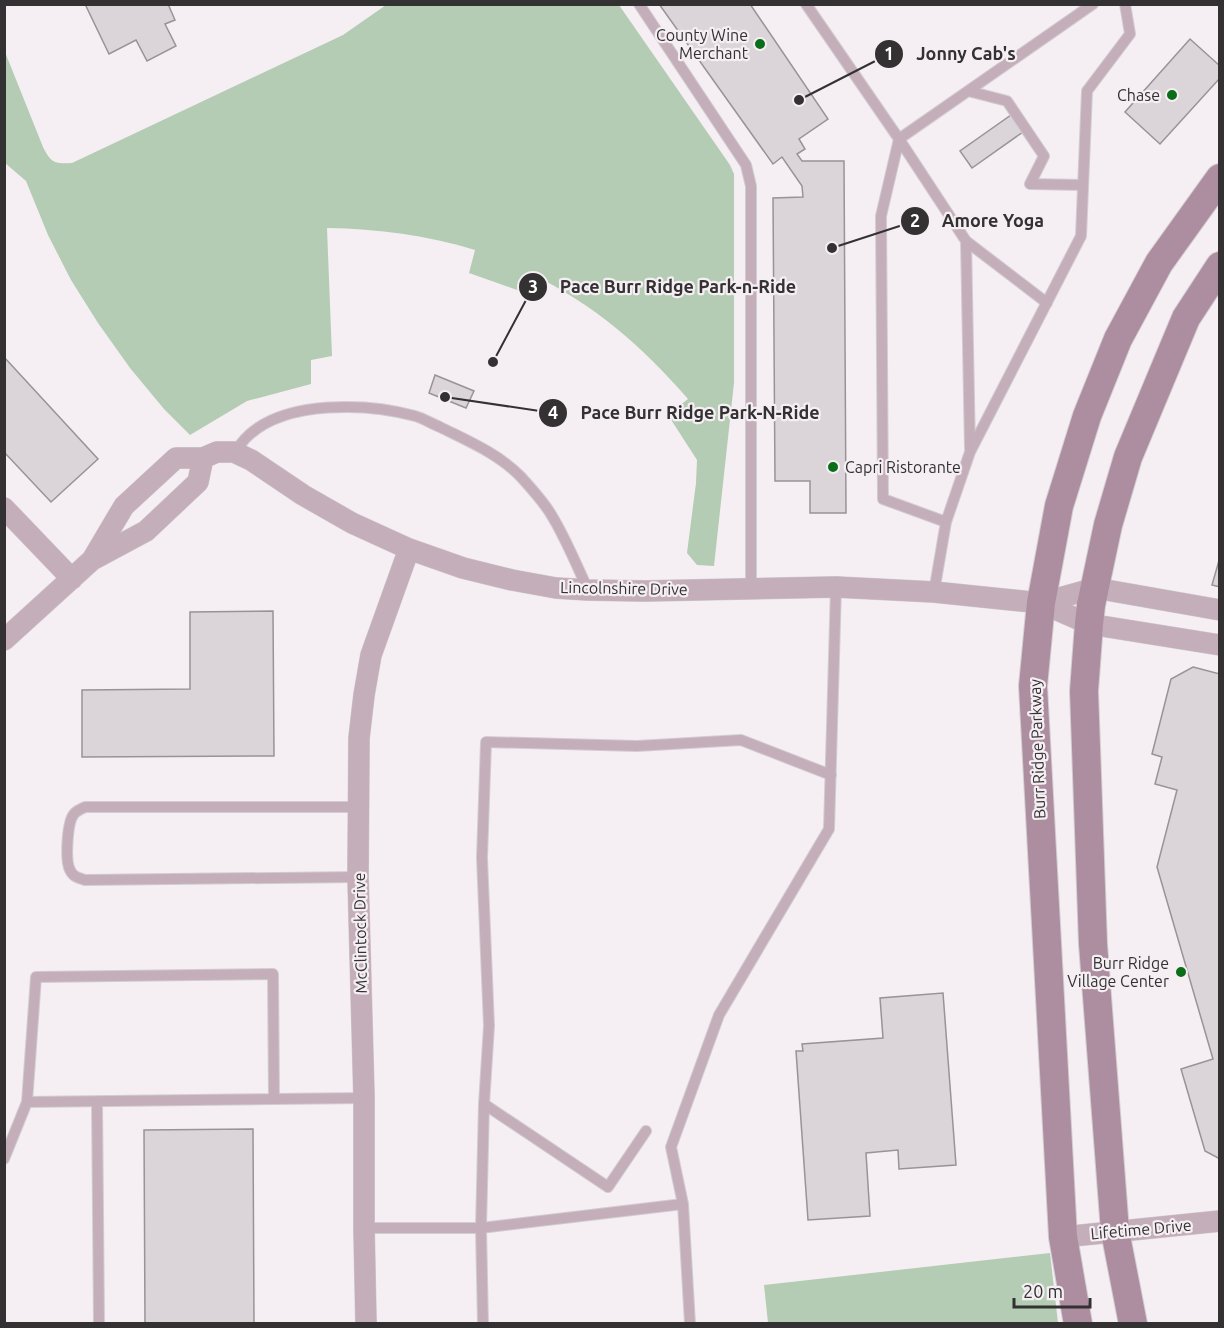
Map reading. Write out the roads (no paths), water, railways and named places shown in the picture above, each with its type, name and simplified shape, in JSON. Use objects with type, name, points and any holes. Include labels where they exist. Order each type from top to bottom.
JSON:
[{"type":"street","name":"Burr Ridge Parkway","points":[[1078,1323],[1063,1237],[1033,686],[1041,603],[1059,506],[1087,416],[1118,339],[1159,263],[1220,178]]},
{"type":"street","points":[[1133,1323],[1115,1231],[1093,944],[1084,691],[1089,624],[1108,525],[1128,457],[1186,318],[1220,266]]},
{"type":"street","points":[[92,560],[124,506],[176,458],[202,458],[217,452],[234,452]]},
{"type":"street","name":"Lincolnshire Drive","points":[[234,452],[251,460],[303,495],[352,523],[409,549],[463,568],[512,580],[556,588],[588,590],[836,587],[934,592],[1041,603],[1089,624],[1220,645]]},
{"type":"street","points":[[4,640],[92,560],[146,531],[198,482],[202,458]]},
{"type":"street","points":[[4,508],[72,579]]},
{"type":"street","name":"McClintock Drive","points":[[366,1323],[364,1098],[358,877],[359,738],[363,695],[371,655],[409,549]]},
{"type":"street","name":"Lincolnshire Drive","points":[[1041,603],[1095,588],[1220,610]]},
{"type":"street","name":"Lifetime Drive","points":[[1063,1237],[1220,1221]]},
{"type":"lane","points":[[639,4],[746,165],[751,186],[751,589]]},
{"type":"lane","points":[[806,4],[899,138],[966,241],[1047,303]]},
{"type":"lane","points":[[946,522],[883,500],[881,216],[899,138],[1093,4]]},
{"type":"lane","points":[[934,592],[946,522],[970,452],[1081,236],[1087,91],[1130,34],[1125,4]]},
{"type":"lane","points":[[968,91],[1007,101],[1044,156],[1030,184],[1083,185]]},
{"type":"lane","points":[[966,241],[970,452]]},
{"type":"lane","points":[[234,452],[249,434],[266,423],[291,413],[325,407],[366,407],[416,416],[469,441],[499,459],[519,476],[552,516],[588,590]]},
{"type":"lane","points":[[690,1323],[682,1204],[671,1147],[719,1016],[829,829],[836,587]]},
{"type":"lane","points":[[483,1323],[481,1228],[484,1104],[489,1026],[482,858],[486,742],[637,746],[741,740],[831,775]]},
{"type":"lane","points":[[358,877],[85,880],[74,876],[67,861],[69,822],[74,813],[86,807],[359,807]]},
{"type":"lane","points":[[4,1159],[27,1102],[36,977],[273,974],[274,1099]]},
{"type":"lane","points":[[27,1102],[364,1098]]},
{"type":"lane","points":[[97,1101],[99,1323]]},
{"type":"lane","points":[[484,1104],[608,1187],[646,1131]]},
{"type":"lane","points":[[364,1228],[481,1228],[682,1204]]},
{"type":"place","name":"County Wine Merchant","points":[[760,44]]},
{"type":"place","name":"Chase","points":[[1172,95]]},
{"type":"place","name":"Jonny Cab's","points":[[799,100]]},
{"type":"place","name":"Amore Yoga","points":[[832,248]]},
{"type":"place","name":"Pace Burr Ridge Park-n-Ride","points":[[493,362]]},
{"type":"place","name":"Pace Burr Ridge Park-N-Ride","points":[[445,397]]},
{"type":"place","name":"Capri Ristorante","points":[[833,467]]},
{"type":"place","name":"Burr Ridge Village Center","points":[[1181,972]]}]
